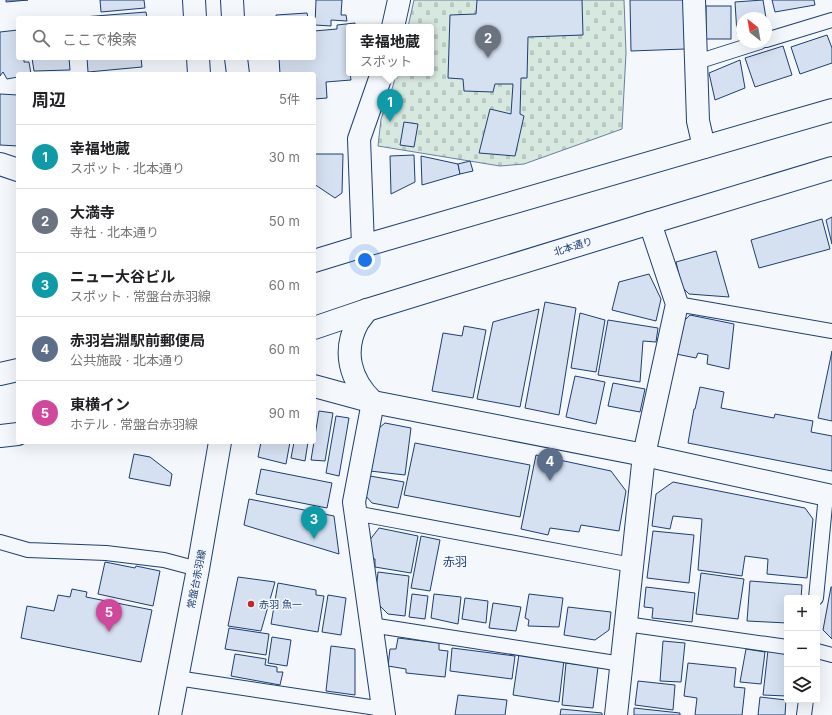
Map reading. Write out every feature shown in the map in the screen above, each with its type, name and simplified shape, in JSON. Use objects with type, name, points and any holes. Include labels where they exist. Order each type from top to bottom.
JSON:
[{"type":"main road","points":[[194,0],[195,16]]},
{"type":"main road","points":[[232,0],[233,16]]},
{"type":"main road","points":[[394,24],[399,0]]},
{"type":"main road","points":[[694,0],[698,121],[704,147]]},
{"type":"main road","points":[[198,60],[199,72]]},
{"type":"main road","points":[[236,60],[238,72]]},
{"type":"main road","points":[[363,246],[359,139],[381,76]]},
{"type":"main road","points":[[316,261],[363,246],[832,110]]},
{"type":"main road","points":[[0,164],[16,169]]},
{"type":"main road","name":"北本通り","points":[[316,327],[367,310],[832,168]]},
{"type":"main road","points":[[616,715],[644,455],[677,304],[650,223]]},
{"type":"main road","points":[[367,310],[358,322],[352,336],[350,365],[364,394],[373,402]]},
{"type":"main road","points":[[0,374],[16,370]]},
{"type":"main road","points":[[316,387],[373,402],[644,455],[829,495]]},
{"type":"main road","points":[[373,402],[354,502],[384,712]]},
{"type":"main road","points":[[0,436],[16,434]]},
{"type":"main road","name":"常盤台赤羽線","points":[[170,715],[198,569],[220,444]]},
{"type":"lane","points":[[772,38],[832,20]]},
{"type":"lane","points":[[697,62],[741,48]]},
{"type":"lane","points":[[677,304],[832,331]]},
{"type":"lane","points":[[816,595],[829,495]]},
{"type":"lane","points":[[355,513],[632,565]]},
{"type":"lane","points":[[0,542],[28,550],[113,554],[164,560],[198,569]]},
{"type":"lane","points":[[626,624],[784,646]]},
{"type":"lane","points":[[371,625],[622,664]]},
{"type":"lane","points":[[820,653],[832,655]]},
{"type":"lane","points":[[177,678],[384,712]]},
{"type":"lane","points":[[804,715],[806,703]]},
{"type":"green space","points":[[414,0],[624,0],[626,53],[622,129],[524,164],[500,166],[378,146],[381,119],[395,76],[434,76],[434,24],[409,24]]},
{"type":"building","points":[[6,0],[28,0],[6,2]]},
{"type":"building","points":[[100,0],[144,0],[145,8],[101,12]]},
{"type":"building","points":[[316,0],[342,0],[341,15],[346,15],[347,21],[331,20],[331,26],[316,25]]},
{"type":"building","points":[[477,0],[582,0],[583,35],[528,37],[527,78],[521,78],[520,114],[524,116],[515,156],[479,153],[490,109],[511,114],[513,84],[495,84],[493,92],[464,91],[463,79],[448,78],[450,15],[476,14]]},
{"type":"building","points":[[630,0],[684,0],[685,49],[631,51]]},
{"type":"building","points":[[763,0],[765,12],[736,12],[736,18],[735,2]]},
{"type":"building","points":[[772,0],[814,0],[815,5],[775,12]]},
{"type":"building","points":[[706,6],[731,6],[731,39],[706,39]]},
{"type":"building","points":[[146,12],[147,16],[96,16]]},
{"type":"building","points":[[307,13],[308,16],[276,16]]},
{"type":"building","points":[[346,24],[346,76],[350,76],[351,80],[326,82],[327,98],[316,99],[316,72],[280,72],[279,60],[316,60],[316,31],[337,29],[337,25]]},
{"type":"building","points":[[16,30],[16,60],[24,60],[24,62],[29,62],[31,72],[16,72],[16,77],[7,79],[3,72],[0,76],[0,32]]},
{"type":"building","points":[[827,35],[832,48],[832,63],[800,74],[791,47]]},
{"type":"building","points":[[783,46],[792,75],[755,87],[745,58]]},
{"type":"building","points":[[32,60],[69,60],[70,70],[34,71]]},
{"type":"building","points":[[87,60],[141,60],[142,67],[88,72]]},
{"type":"building","points":[[740,60],[745,88],[715,100],[709,73]]},
{"type":"building","points":[[0,94],[16,95],[16,146],[0,145]]},
{"type":"building","points":[[404,122],[418,124],[414,147],[400,145]]},
{"type":"building","points":[[316,154],[343,154],[342,193],[335,198],[316,185]]},
{"type":"building","points":[[414,155],[415,182],[391,194],[390,156]]},
{"type":"building","points":[[421,156],[458,164],[460,174],[422,185]]},
{"type":"building","points":[[470,161],[473,171],[460,174],[458,164]]},
{"type":"building","points":[[832,217],[832,244],[826,220]]},
{"type":"building","points":[[822,219],[830,249],[759,268],[751,240]]},
{"type":"building","points":[[716,251],[729,297],[689,294],[682,287],[676,262]]},
{"type":"building","points":[[649,274],[661,299],[656,321],[612,310],[619,282]]},
{"type":"building","points":[[545,302],[576,308],[559,415],[525,408]]},
{"type":"building","points":[[539,309],[520,407],[477,399],[493,322]]},
{"type":"building","points":[[580,313],[605,320],[596,372],[571,368]]},
{"type":"building","points":[[690,315],[734,324],[729,369],[707,364],[708,355],[698,353],[696,358],[676,354],[681,324]]},
{"type":"building","points":[[608,320],[658,328],[656,342],[643,341],[640,382],[598,375]]},
{"type":"building","points":[[464,326],[486,330],[473,398],[432,391],[443,333],[462,336]]},
{"type":"building","points":[[832,351],[832,421],[818,418]]},
{"type":"building","points":[[575,376],[605,382],[596,424],[566,417]]},
{"type":"building","points":[[613,383],[645,389],[640,412],[608,406]]},
{"type":"building","points":[[700,387],[724,392],[721,408],[774,418],[775,414],[813,421],[811,432],[832,436],[832,471],[688,443],[694,409]]},
{"type":"building","points":[[319,411],[333,413],[325,461],[311,460],[314,444],[316,444],[316,429]]},
{"type":"building","points":[[336,416],[349,418],[339,476],[326,473]]},
{"type":"building","points":[[385,423],[411,428],[405,475],[370,471],[373,433]]},
{"type":"building","points":[[415,443],[530,465],[520,517],[404,495]]},
{"type":"building","points":[[261,444],[290,444],[286,464],[258,457]]},
{"type":"building","points":[[294,444],[308,444],[305,461],[291,458]]},
{"type":"building","points":[[134,454],[150,457],[172,474],[170,486],[129,478]]},
{"type":"building","points":[[536,455],[611,471],[626,491],[619,531],[581,525],[579,532],[550,528],[548,535],[521,529]]},
{"type":"building","points":[[261,469],[332,483],[327,508],[256,494]]},
{"type":"building","points":[[370,476],[404,482],[398,508],[372,503],[365,495]]},
{"type":"building","points":[[673,482],[805,508],[813,519],[807,578],[767,574],[768,559],[745,556],[742,576],[698,570],[702,519],[673,516],[670,529],[652,526],[656,494]]},
{"type":"building","points":[[249,499],[334,516],[339,554],[244,525]]},
{"type":"building","points":[[379,528],[418,536],[411,573],[375,567],[375,559],[367,557],[369,541]]},
{"type":"building","points":[[653,531],[694,535],[689,583],[647,578]]},
{"type":"building","points":[[421,536],[440,540],[430,591],[411,588]]},
{"type":"building","points":[[105,562],[160,571],[153,606],[98,594]]},
{"type":"building","points":[[378,572],[409,576],[405,616],[388,614],[375,601]]},
{"type":"building","points":[[701,573],[744,579],[738,619],[696,614]]},
{"type":"building","points":[[238,577],[275,582],[261,631],[228,626]]},
{"type":"building","points":[[750,581],[802,585],[801,595],[784,595],[784,623],[747,621]]},
{"type":"building","points":[[278,583],[316,590],[316,595],[324,596],[318,632],[271,624]]},
{"type":"building","points":[[646,587],[695,593],[692,622],[652,618],[653,608],[644,607]]},
{"type":"building","points":[[832,587],[832,639],[823,630]]},
{"type":"building","points":[[72,589],[87,592],[86,597],[152,610],[141,662],[21,638],[27,606],[54,611],[58,595],[70,597]]},
{"type":"building","points":[[412,594],[428,596],[425,619],[409,617]]},
{"type":"building","points":[[434,594],[461,597],[458,624],[431,618]]},
{"type":"building","points":[[529,594],[563,598],[559,627],[528,626],[529,620],[525,618]]},
{"type":"building","points":[[328,595],[346,598],[341,635],[322,632]]},
{"type":"building","points":[[465,598],[488,601],[486,623],[462,619]]},
{"type":"building","points":[[493,603],[521,607],[516,631],[489,628]]},
{"type":"building","points":[[568,607],[611,612],[609,630],[595,640],[564,635]]},
{"type":"building","points":[[229,628],[269,634],[266,655],[225,649]]},
{"type":"building","points":[[272,637],[291,640],[287,666],[268,663]]},
{"type":"building","points":[[398,638],[439,643],[439,650],[448,651],[445,677],[406,673],[406,669],[388,666],[390,649],[396,649]]},
{"type":"building","points":[[663,641],[685,643],[681,682],[660,681]]},
{"type":"building","points":[[331,646],[355,649],[355,695],[326,691]]},
{"type":"building","points":[[452,648],[515,656],[512,679],[450,671]]},
{"type":"building","points":[[746,649],[765,652],[761,684],[740,682]]},
{"type":"building","points":[[768,650],[782,650],[784,654],[784,696],[763,695]]},
{"type":"building","points":[[235,654],[266,659],[265,665],[277,667],[277,672],[283,672],[280,685],[231,676]]},
{"type":"building","points":[[519,654],[564,660],[559,702],[513,695]]},
{"type":"building","points":[[566,663],[598,667],[593,708],[562,705]]},
{"type":"building","points":[[688,663],[736,668],[734,687],[745,688],[742,715],[695,715],[697,698],[684,696]]},
{"type":"building","points":[[638,681],[675,685],[673,710],[635,705]]},
{"type":"building","points":[[458,695],[507,700],[505,715],[455,715]]},
{"type":"building","points":[[760,697],[784,700],[784,703],[786,703],[785,715],[758,715]]},
{"type":"building","points":[[634,708],[680,713],[680,715],[634,715]]},
{"type":"building","points":[[561,709],[602,713],[602,715],[560,715]]},
{"type":"place","name":"大満寺","points":[[488,58]]},
{"type":"place","name":"幸福地蔵","points":[[390,122]]},
{"type":"place","name":"赤羽岩淵駅前郵便局","points":[[550,481]]},
{"type":"place","name":"ニュー大谷ビル","points":[[314,539]]},
{"type":"place","name":"赤羽 魚一","points":[[251,604]]},
{"type":"place","name":"東横イン","points":[[109,632]]},
{"type":"district","name":"赤羽","points":[[455,562]]}]
